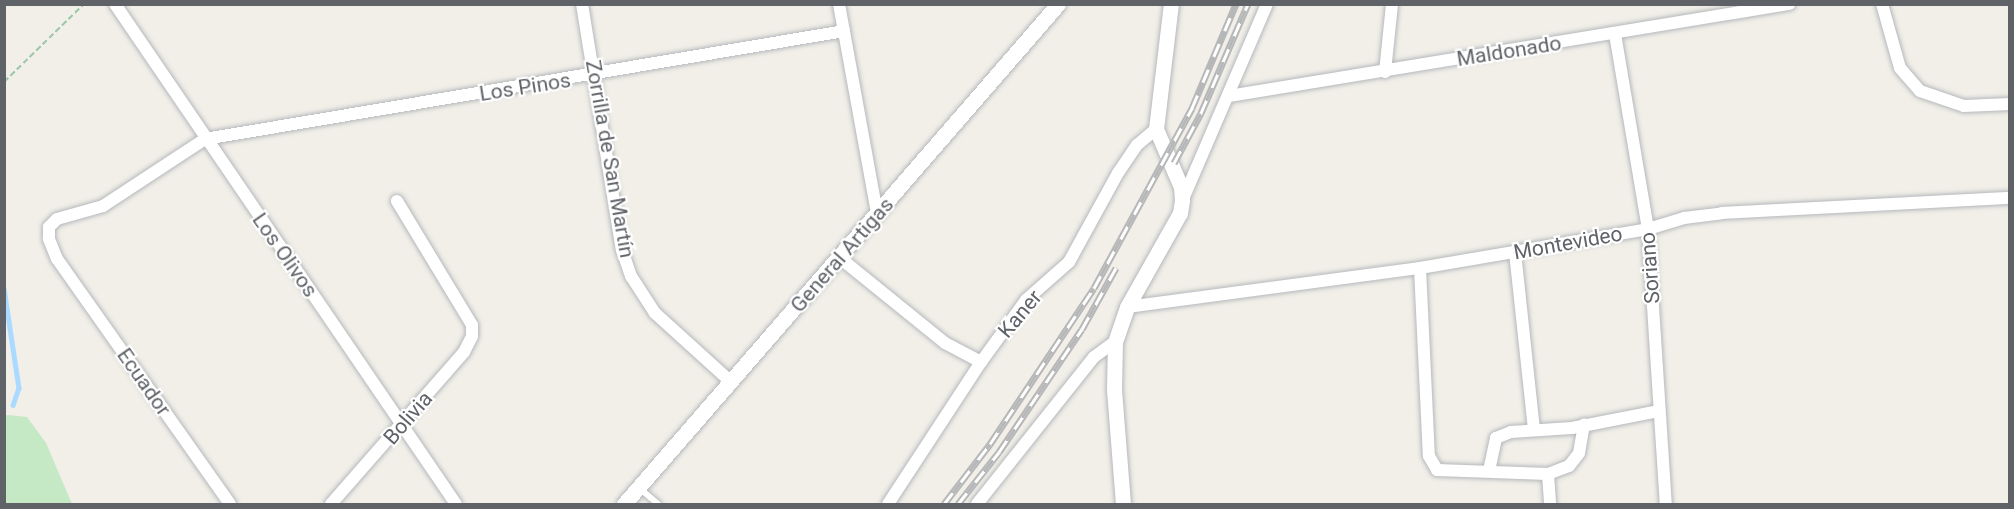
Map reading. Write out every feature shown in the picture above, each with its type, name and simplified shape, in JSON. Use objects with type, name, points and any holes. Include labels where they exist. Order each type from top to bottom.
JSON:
[{"type":"street","name":"Los Olivos","points":[[115,4],[456,504]]},
{"type":"street","name":"Zorrilla de San Martín","points":[[582,4],[622,250],[631,276],[655,314],[731,382]]},
{"type":"street","points":[[840,4],[877,214]]},
{"type":"street","name":"General Artigas","points":[[624,504],[840,258],[1058,4]]},
{"type":"street","points":[[1123,504],[1114,389],[1115,342],[1127,307],[1180,213],[1182,200],[1181,187],[1156,129],[1171,4]]},
{"type":"street","points":[[1182,200],[1267,4]]},
{"type":"street","points":[[1385,72],[1392,4]]},
{"type":"street","name":"Maldonado","points":[[1229,96],[1789,4]]},
{"type":"street","points":[[1882,4],[1900,69],[1920,91],[1964,106],[2010,104]]},
{"type":"street","name":"Los Pinos","points":[[205,139],[595,75],[844,31]]},
{"type":"street","name":"Soriano","points":[[1616,34],[1648,230],[1666,504]]},
{"type":"street","name":"Kaner","points":[[888,504],[981,362],[1026,300],[1070,261],[1118,173],[1137,145],[1156,129]]},
{"type":"street","name":"Ecuador","points":[[205,139],[103,206],[57,219],[49,227],[49,233],[57,259],[230,504]]},
{"type":"street","name":"Montevideo","points":[[1127,307],[1420,268],[1648,230],[1684,218],[1722,213],[2010,198]]},
{"type":"street","name":"Bolivia","points":[[331,504],[464,352],[472,325],[397,201]]},
{"type":"street","points":[[1515,252],[1534,430]]},
{"type":"street","points":[[840,258],[945,343],[981,362]]},
{"type":"street","points":[[1420,268],[1429,456],[1437,471],[1548,474],[1569,466],[1579,453],[1584,424]]},
{"type":"street","points":[[977,504],[1094,357],[1115,342]]},
{"type":"street","points":[[1489,471],[1496,438],[1659,411]]},
{"type":"street","points":[[1548,474],[1550,504]]},
{"type":"lane","points":[[639,488],[658,504]]},
{"type":"path","points":[[4,82],[84,4]]},
{"type":"green space","points":[[4,416],[27,417],[46,443],[72,504],[5,504]]},
{"type":"waterway","points":[[4,288],[19,388],[13,405]]},
{"type":"railway","points":[[944,504],[990,444],[1094,288],[1192,108],[1236,4]]},
{"type":"railway","points":[[1174,163],[1201,113],[1248,4]]},
{"type":"railway","points":[[958,504],[999,452],[1082,329],[1116,268]]}]
